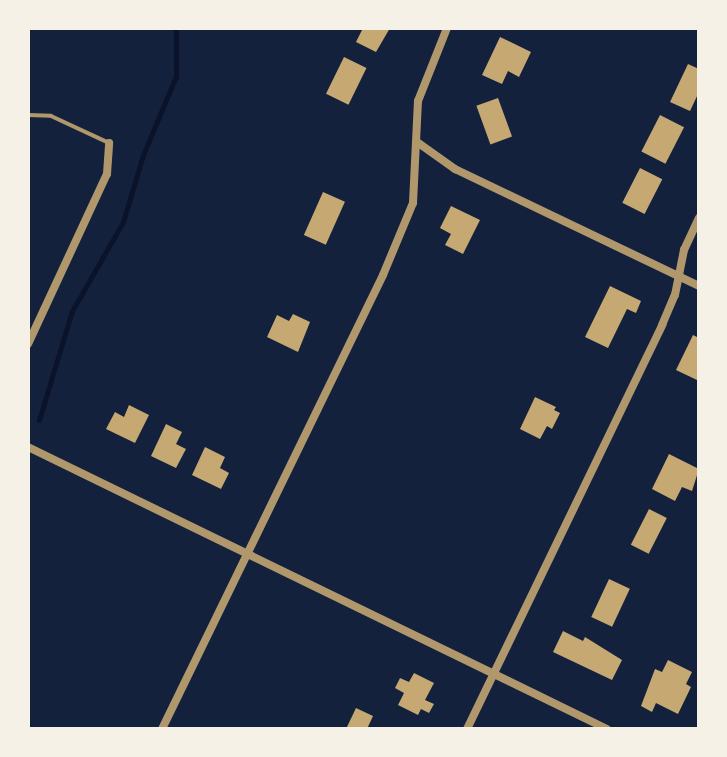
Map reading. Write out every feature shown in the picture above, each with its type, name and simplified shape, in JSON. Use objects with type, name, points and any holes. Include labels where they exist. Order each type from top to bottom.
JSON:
[{"type":"street","points":[[162,729],[383,275],[413,203],[418,101],[423,80],[447,28]]},
{"type":"street","points":[[417,142],[455,169],[699,286]]},
{"type":"street","points":[[28,344],[107,174],[109,143]]},
{"type":"street","points":[[467,729],[662,325],[679,276],[684,250],[699,218]]},
{"type":"street","points":[[28,447],[607,729]]},
{"type":"lane","points":[[28,115],[51,116],[109,143]]},
{"type":"building","points":[[363,28],[390,28],[376,52],[356,42]]},
{"type":"building","points":[[500,37],[531,52],[519,77],[508,71],[502,84],[482,75]]},
{"type":"building","points":[[344,57],[366,68],[348,105],[326,94]]},
{"type":"building","points":[[688,64],[699,69],[699,92],[690,111],[670,102]]},
{"type":"building","points":[[498,98],[512,137],[490,144],[476,106]]},
{"type":"building","points":[[660,115],[684,127],[665,164],[641,152]]},
{"type":"building","points":[[640,168],[662,179],[645,214],[622,203]]},
{"type":"building","points":[[323,192],[345,202],[326,245],[304,235]]},
{"type":"building","points":[[451,206],[480,220],[463,254],[445,245],[451,234],[440,228]]},
{"type":"building","points":[[610,286],[641,301],[636,313],[627,309],[608,348],[585,337]]},
{"type":"building","points":[[293,314],[310,322],[298,352],[267,337],[277,315],[289,321]]},
{"type":"building","points":[[693,335],[699,338],[697,380],[676,370]]},
{"type":"building","points":[[535,397],[556,407],[554,410],[560,413],[552,429],[547,426],[540,439],[520,429]]},
{"type":"building","points":[[129,405],[149,415],[135,443],[106,429],[115,412],[124,417]]},
{"type":"building","points":[[166,424],[182,432],[176,444],[186,449],[176,468],[151,456]]},
{"type":"building","points":[[205,447],[225,457],[220,468],[229,473],[221,489],[192,475]]},
{"type":"building","points":[[669,454],[699,469],[692,491],[682,487],[675,501],[652,489]]},
{"type":"building","points":[[649,509],[667,518],[649,554],[631,545]]},
{"type":"building","points":[[609,579],[630,589],[612,627],[591,617]]},
{"type":"building","points":[[563,631],[583,641],[585,637],[622,660],[612,680],[553,652]]},
{"type":"building","points":[[668,660],[692,672],[686,684],[691,687],[678,714],[656,703],[652,712],[641,706],[655,669],[662,672]]},
{"type":"building","points":[[414,673],[434,683],[425,700],[434,704],[429,713],[421,709],[418,715],[398,705],[404,693],[395,688],[400,678],[409,682]]},
{"type":"building","points":[[356,708],[373,716],[367,729],[346,729]]},
{"type":"waterway","points":[[39,420],[72,311],[123,222],[143,155],[176,76],[176,28]]}]
